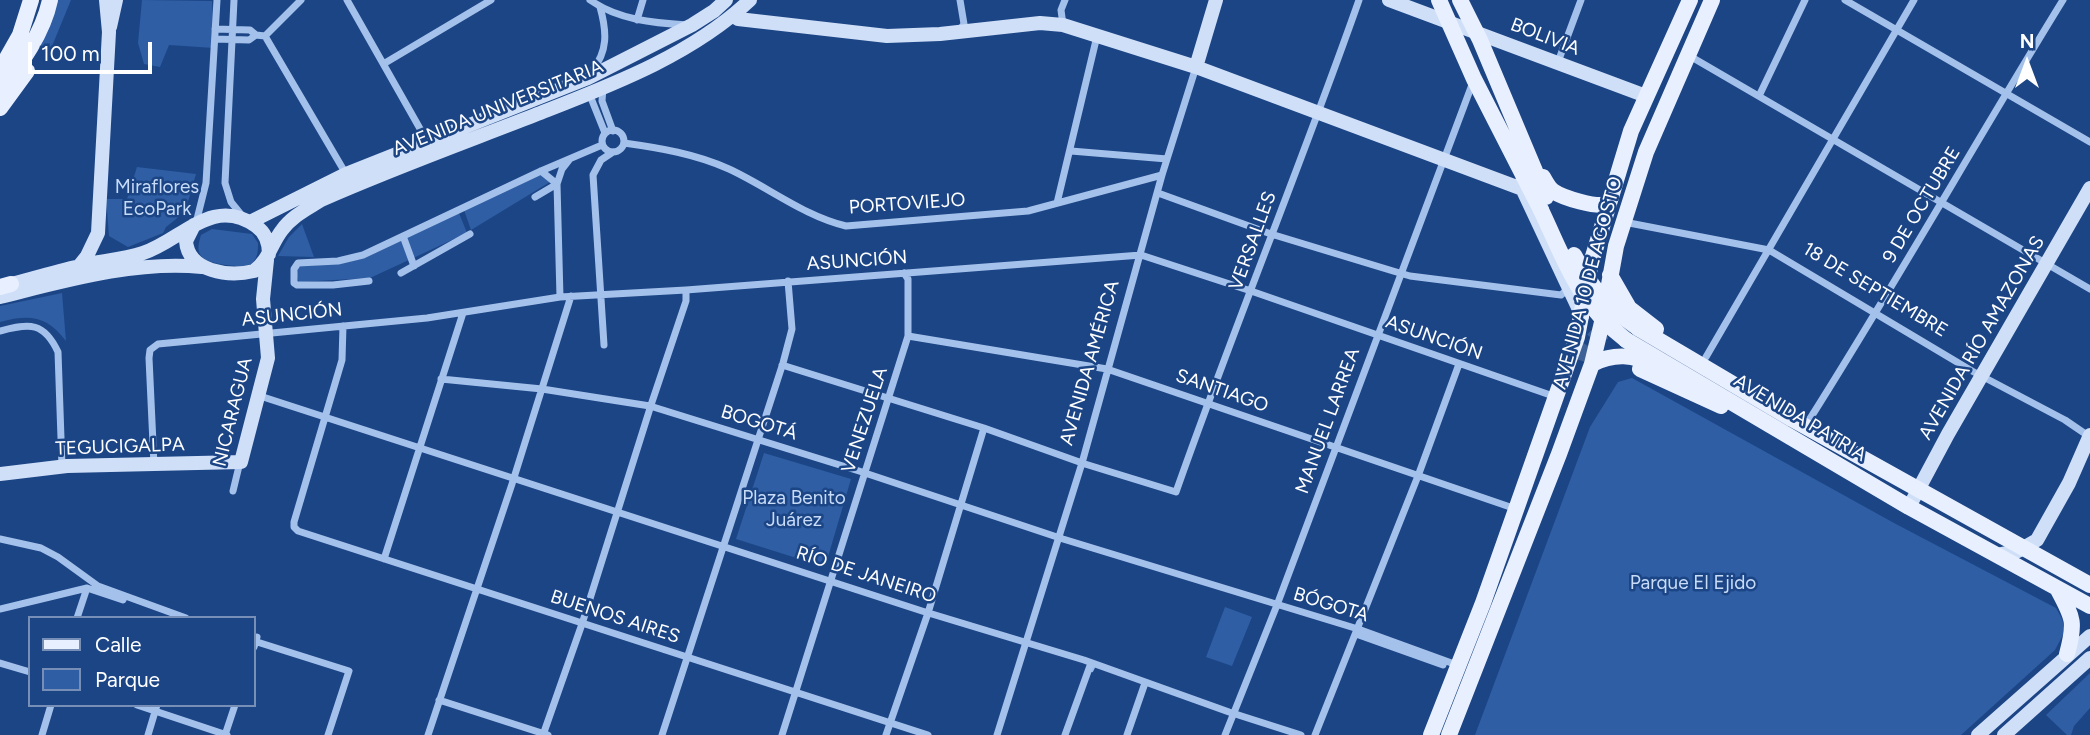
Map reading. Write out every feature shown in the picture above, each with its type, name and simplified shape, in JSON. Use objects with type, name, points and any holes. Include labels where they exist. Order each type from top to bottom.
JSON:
[{"type":"main road","points":[[0,54],[9,39],[24,0]]},
{"type":"main road","points":[[0,70],[20,35],[31,0]]},
{"type":"main road","points":[[0,108],[25,75],[36,54],[50,0]]},
{"type":"main road","points":[[1440,0],[1474,79],[1517,146],[1528,191],[1546,209]]},
{"type":"main road","points":[[1460,0],[1475,31],[1517,146],[1546,209]]},
{"type":"main road","name":"AVENIDA 10 DE AGOSTO","points":[[1431,735],[1577,337],[1591,263],[1631,131],[1690,0]]},
{"type":"main road","name":"AVENIDA 10 DE AGOSTO","points":[[1449,735],[1545,490],[1587,368],[1603,318],[1610,275],[1624,222],[1646,152],[1712,0]]},
{"type":"main road","points":[[0,90],[16,71],[44,21]]},
{"type":"main road","points":[[1517,146],[1532,150],[1551,189],[1597,206],[1607,204]]},
{"type":"main road","name":"AVENIDA PATRIA","points":[[1546,209],[1590,285],[1633,335],[1801,443],[1909,507],[2090,606]]},
{"type":"main road","points":[[1610,275],[1629,308],[1643,320],[1785,407],[1799,422]]},
{"type":"main road","name":"AVENIDA PATRIA","points":[[1633,335],[1799,422],[2024,548],[2087,578]]},
{"type":"main road","points":[[1545,490],[1526,481],[1543,463],[1587,368],[1613,356],[1628,356],[1648,362],[1770,432],[1801,443]]},
{"type":"main road","points":[[2057,588],[2070,612],[2074,630],[2067,654]]},
{"type":"street","points":[[79,267],[98,233],[109,32],[106,0]]},
{"type":"street","points":[[109,32],[116,0]]},
{"type":"street","points":[[204,268],[191,258],[186,247],[187,235],[195,224],[206,183],[217,0]]},
{"type":"street","points":[[234,0],[225,183],[231,202],[248,222]]},
{"type":"street","points":[[265,36],[301,0]]},
{"type":"street","points":[[347,0],[427,141]]},
{"type":"street","points":[[385,63],[491,0]]},
{"type":"street","points":[[590,0],[600,7],[637,20],[692,25]]},
{"type":"street","points":[[637,20],[643,0]]},
{"type":"street","name":"AVENIDA UNIVERSITARIA","points":[[248,222],[346,174],[588,78],[692,25],[726,0]]},
{"type":"street","points":[[733,0],[733,15],[738,19],[854,34],[887,36],[1040,23],[1063,25],[1196,67],[1444,159],[1528,191],[1581,316]]},
{"type":"street","name":"AVENIDA UNIVERSITARIA","points":[[268,257],[281,231],[296,215],[321,200],[596,91],[660,61],[733,15],[750,0]]},
{"type":"street","points":[[958,32],[964,24],[960,0]]},
{"type":"street","points":[[1063,25],[1061,10],[1065,0]]},
{"type":"street","name":"AVENIDA AMÉRICA","points":[[997,735],[1082,463],[1162,175],[1216,0]]},
{"type":"street","name":"VERSALLES","points":[[1082,463],[1176,492],[1359,0]]},
{"type":"street","name":"BOLIVIA","points":[[1389,0],[1647,96]]},
{"type":"street","points":[[1558,62],[1581,0]]},
{"type":"street","points":[[1759,96],[1805,0]]},
{"type":"street","points":[[1845,0],[2090,142]]},
{"type":"street","points":[[1706,357],[1914,0]]},
{"type":"street","name":"9 DE OCTUBRE","points":[[1799,422],[1877,312],[2063,0]]},
{"type":"street","points":[[600,7],[605,24],[605,48],[588,78],[603,101],[609,132]]},
{"type":"street","points":[[215,29],[250,30],[256,35],[265,36]]},
{"type":"street","points":[[215,39],[249,40],[256,35]]},
{"type":"street","points":[[265,36],[346,174]]},
{"type":"street","points":[[1057,203],[1097,36]]},
{"type":"street","points":[[1688,55],[2090,289]]},
{"type":"street","name":"MANUEL LARREA","points":[[1226,735],[1474,79]]},
{"type":"street","points":[[596,91],[609,132]]},
{"type":"street","points":[[604,345],[593,175],[601,160],[620,149],[624,143],[622,136],[609,132]]},
{"type":"street","points":[[609,132],[602,138],[602,145],[613,152]]},
{"type":"street","name":"PORTOVIEJO","points":[[624,143],[680,152],[704,159],[821,218],[846,226],[1028,211],[1162,175]]},
{"type":"street","points":[[369,281],[298,285],[294,283],[294,269],[298,263],[338,261],[363,255],[602,145]]},
{"type":"street","points":[[1071,151],[1167,159]]},
{"type":"street","points":[[560,297],[557,184],[562,169],[572,157]]},
{"type":"street","points":[[541,171],[557,184]]},
{"type":"street","points":[[535,197],[557,184]]},
{"type":"street","name":"AVENIDA RÍO AMAZONAS","points":[[1909,507],[2090,188]]},
{"type":"street","points":[[1157,193],[1270,234],[1402,274],[1561,295],[1568,289]]},
{"type":"street","points":[[227,216],[248,222],[260,229],[269,245],[268,257],[254,271],[233,273],[181,265],[136,268],[3,287],[153,249],[195,224],[215,217],[227,216]]},
{"type":"street","name":"18 DE SEPTIEMBRE","points":[[1624,222],[1769,250],[1982,376],[2090,436]]},
{"type":"street","points":[[98,233],[104,249],[119,258]]},
{"type":"street","points":[[401,273],[470,234]]},
{"type":"street","points":[[403,236],[414,266]]},
{"type":"street","name":"ASUNCIÓN","points":[[154,466],[149,358],[152,347],[167,342],[267,335],[463,313],[571,296],[1140,255],[1556,397]]},
{"type":"street","name":"NICARAGUA","points":[[233,491],[268,358],[263,299],[264,272],[268,257]]},
{"type":"street","points":[[233,273],[251,285],[263,299]]},
{"type":"street","name":"VENEZUELA","points":[[782,735],[908,337],[908,279],[904,273]]},
{"type":"street","points":[[662,735],[792,329],[788,281]]},
{"type":"street","points":[[439,700],[544,734],[619,512],[650,406],[686,301],[686,289]]},
{"type":"street","points":[[428,735],[571,296]]},
{"type":"street","points":[[384,559],[463,313]]},
{"type":"street","points":[[0,331],[26,325],[40,328],[52,340],[58,352],[62,467]]},
{"type":"street","points":[[325,417],[342,360],[344,326]]},
{"type":"street","name":"SANTIAGO","points":[[908,337],[1107,369],[1334,444],[1516,509]]},
{"type":"street","points":[[1315,735],[1418,476],[1458,364]]},
{"type":"street","points":[[782,365],[985,428],[1082,463]]},
{"type":"street","name":"BOGOTÁ","points":[[441,379],[542,389],[650,406],[1059,537]]},
{"type":"street","name":"RÍO DE JANEIRO","points":[[260,396],[928,613],[1091,663],[1233,714],[1301,735]]},
{"type":"street","name":"BUENOS AIRES","points":[[325,417],[294,527],[298,531],[928,735]]},
{"type":"street","points":[[886,735],[928,613],[985,428]]},
{"type":"street","points":[[1997,555],[2008,555],[2037,540],[2090,436]]},
{"type":"street","name":"TEGUCIGALPA","points":[[0,474],[62,467],[241,462]]},
{"type":"street","name":"BÓGOTA","points":[[1059,537],[1357,631],[1457,667],[1474,670]]},
{"type":"street","points":[[0,539],[41,548],[98,586],[181,616]]},
{"type":"street","points":[[0,610],[87,588],[148,608],[158,607]]},
{"type":"street","points":[[78,616],[87,588]]},
{"type":"street","points":[[1978,735],[2090,636]]},
{"type":"street","points":[[256,642],[349,671],[328,735]]},
{"type":"street","points":[[2004,735],[2090,659]]},
{"type":"street","points":[[0,663],[28,671]]},
{"type":"street","points":[[1065,735],[1091,663]]},
{"type":"street","points":[[1127,735],[1145,683]]},
{"type":"street","points":[[42,735],[50,707]]},
{"type":"street","points":[[148,735],[157,708],[226,735],[233,707]]},
{"type":"green space","points":[[51,0],[71,0],[50,51],[38,46]]},
{"type":"green space","points":[[142,0],[212,1],[214,48],[169,45],[160,67],[144,64],[138,43]]},
{"type":"green space","name":"Miraflores EcoPark","points":[[137,167],[196,174],[185,212],[166,227],[163,233],[128,247],[109,236],[106,199],[127,199]]},
{"type":"green space","points":[[543,174],[550,182],[471,230],[464,210]]},
{"type":"green space","points":[[459,213],[467,233],[370,278],[298,280],[297,272],[300,266],[338,264],[365,258]]},
{"type":"green space","points":[[302,224],[314,257],[278,256],[289,237]]},
{"type":"green space","points":[[212,229],[252,234],[258,243],[253,262],[234,266],[218,264],[202,257],[199,249],[201,235]]},
{"type":"green space","points":[[62,293],[66,341],[52,326],[37,319],[20,318],[0,322],[0,306]]},
{"type":"green space","name":"Parque El Ejido","points":[[1632,378],[1894,523],[2056,608],[2065,631],[2055,650],[1961,735],[1475,735],[1590,427],[1618,382]]},
{"type":"green space","name":"Plaza Benito Juárez","points":[[764,453],[851,479],[825,567],[736,539]]},
{"type":"green space","points":[[1225,607],[1252,617],[1232,666],[1206,657]]},
{"type":"green space","points":[[2090,673],[2090,708],[2074,726],[2071,735],[2067,735],[2046,715]]},
{"type":"waterway","points":[[1092,671],[1095,665]]},
{"type":"tunnel","points":[[1582,361],[1591,343],[1601,333],[1616,331],[1635,336]]}]
